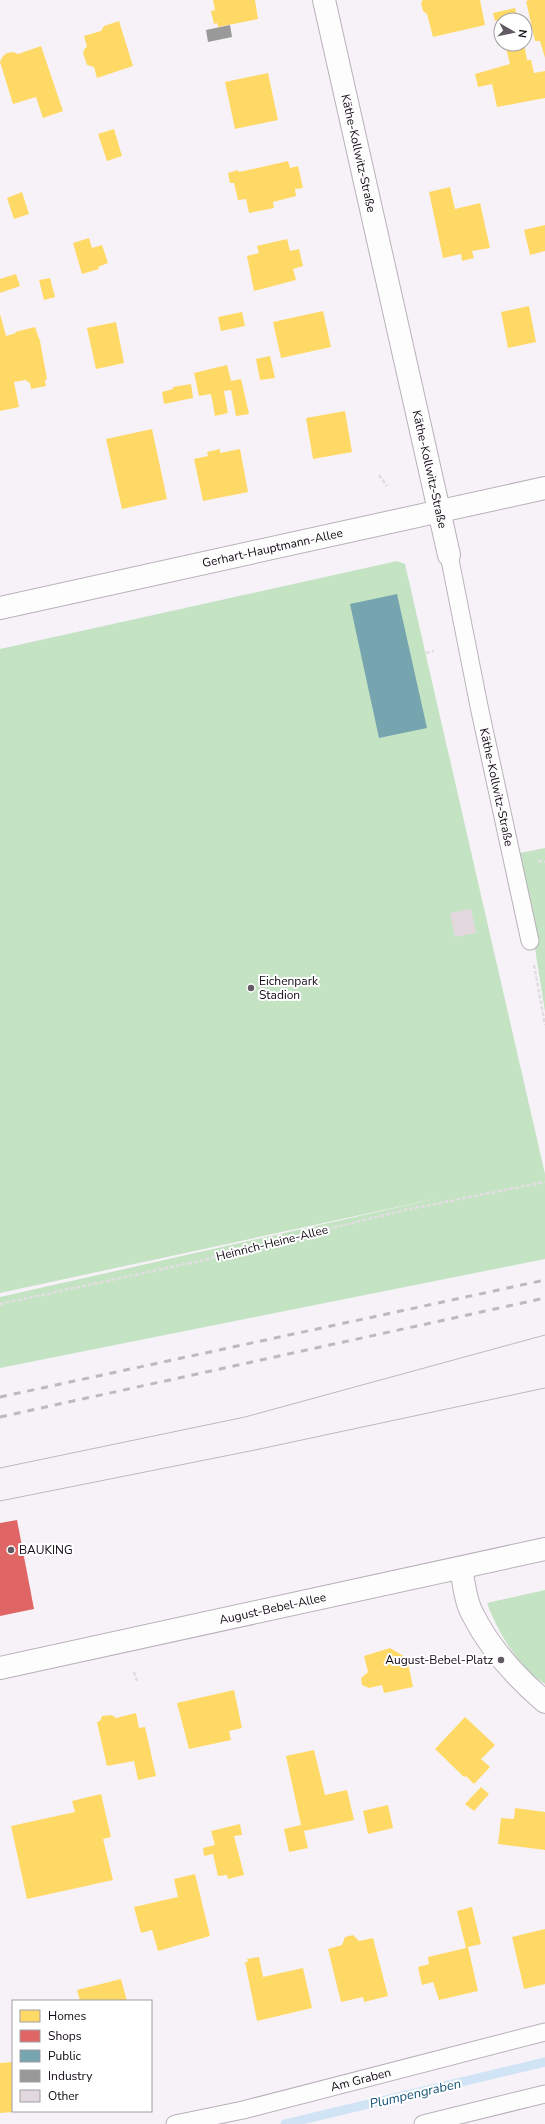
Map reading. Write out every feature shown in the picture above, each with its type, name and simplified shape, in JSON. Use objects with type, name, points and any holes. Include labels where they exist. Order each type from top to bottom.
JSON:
[{"type":"street","name":"Käthe-Kollwitz-Straße","points":[[324,0],[449,555]]},
{"type":"street","name":"Gerhart-Hauptmann-Allee","points":[[0,608],[545,488]]},
{"type":"street","name":"August-Bebel-Allee","points":[[0,1668],[545,1549]]},
{"type":"street","points":[[461,1568],[467,1599],[472,1615],[497,1653],[521,1681],[545,1702]]},
{"type":"lane","name":"Käthe-Kollwitz-Straße","points":[[449,555],[480,711],[530,941]]},
{"type":"lane","name":"Am Graben","points":[[175,2124],[243,2110],[545,2032]]},
{"type":"lane","points":[[424,2124],[545,2094]]},
{"type":"path","points":[[379,475],[387,486]]},
{"type":"path","points":[[426,653],[434,651]]},
{"type":"path","points":[[530,941],[545,1025]]},
{"type":"path","name":"Heinrich-Heine-Allee","points":[[0,1304],[204,1260],[405,1210],[545,1182]]},
{"type":"path","points":[[134,1672],[137,1681]]},
{"type":"green space","name":"Eichenpark Stadion","points":[[397,561],[405,564],[545,1174],[545,1259],[0,1368],[0,1297],[444,1197],[0,1293],[0,649]]},
{"type":"green space","points":[[545,848],[545,1012],[520,853]]},
{"type":"green space","points":[[545,1590],[545,1684],[526,1668],[510,1648],[497,1626],[487,1603]]},
{"type":"building: Homes","points":[[213,0],[255,0],[258,19],[218,27],[217,23],[214,24],[211,11],[215,10]]},
{"type":"building: Homes","points":[[423,0],[480,0],[485,25],[433,37],[427,14],[423,11],[421,3]]},
{"type":"building: Homes","points":[[545,0],[545,58],[540,41],[535,41],[533,32],[533,12],[528,12],[526,1]]},
{"type":"building: Homes","points":[[515,8],[516,12],[497,12]]},
{"type":"building: Homes","points":[[119,21],[133,66],[97,78],[94,67],[87,65],[83,53],[87,47],[84,36],[101,31],[104,26]]},
{"type":"building: Homes","points":[[41,46],[63,111],[43,118],[36,97],[13,104],[0,62],[3,56],[7,53],[13,52],[18,54]]},
{"type":"building: Homes","points":[[507,52],[526,52],[527,60],[531,60],[534,73],[545,71],[545,98],[497,107],[492,84],[478,87],[475,74],[510,64]]},
{"type":"building: Homes","points":[[268,73],[278,120],[235,129],[225,82]]},
{"type":"building: Homes","points":[[114,129],[122,156],[107,161],[98,134]]},
{"type":"building: Homes","points":[[288,161],[290,168],[298,166],[303,188],[295,189],[296,196],[273,202],[274,208],[249,213],[246,199],[238,200],[234,183],[230,183],[228,173]]},
{"type":"building: Homes","points":[[450,187],[455,209],[480,203],[490,248],[472,251],[474,258],[462,261],[461,254],[443,258],[429,192]]},
{"type":"building: Homes","points":[[22,192],[29,214],[14,219],[7,198]]},
{"type":"building: Homes","points":[[545,225],[545,251],[530,255],[524,230]]},
{"type":"building: Homes","points":[[89,238],[92,248],[102,245],[108,263],[98,267],[99,269],[82,274],[73,243]]},
{"type":"building: Homes","points":[[287,239],[290,251],[299,249],[303,266],[293,269],[296,280],[254,291],[247,256],[259,253],[257,246]]},
{"type":"building: Homes","points":[[16,274],[20,286],[0,293],[0,279]]},
{"type":"building: Homes","points":[[50,278],[55,297],[44,300],[39,280]]},
{"type":"building: Homes","points":[[529,306],[536,342],[508,348],[501,312]]},
{"type":"building: Homes","points":[[323,311],[331,347],[281,358],[273,322]]},
{"type":"building: Homes","points":[[242,312],[245,326],[221,331],[218,317]]},
{"type":"building: Homes","points":[[0,314],[6,336],[35,327],[40,341],[47,379],[45,380],[46,386],[31,389],[30,383],[25,380],[14,382],[19,407],[0,411]]},
{"type":"building: Homes","points":[[116,322],[124,363],[96,369],[87,328]]},
{"type":"building: Homes","points":[[270,356],[275,378],[260,380],[256,359]]},
{"type":"building: Homes","points":[[227,365],[231,381],[241,379],[249,414],[236,416],[231,390],[224,391],[228,413],[215,416],[211,394],[199,396],[194,373]]},
{"type":"building: Homes","points":[[191,384],[193,398],[164,404],[162,392],[173,389],[173,387]]},
{"type":"building: Homes","points":[[345,411],[352,452],[313,459],[306,418]]},
{"type":"building: Homes","points":[[152,429],[167,499],[122,509],[106,439]]},
{"type":"building: Homes","points":[[220,449],[220,453],[240,449],[248,492],[203,501],[194,459],[208,456],[207,452]]},
{"type":"building: Homes","points":[[390,1648],[407,1658],[413,1687],[384,1693],[382,1685],[369,1688],[362,1685],[361,1678],[368,1672],[364,1656]]},
{"type":"building: Homes","points":[[234,1690],[242,1728],[229,1731],[231,1740],[189,1749],[177,1703]]},
{"type":"building: Homes","points":[[136,1713],[139,1728],[145,1727],[156,1776],[138,1780],[134,1761],[107,1766],[97,1722],[100,1721],[102,1716],[112,1715],[116,1718]]},
{"type":"building: Homes","points":[[465,1717],[495,1745],[481,1759],[490,1767],[474,1784],[466,1776],[464,1777],[435,1749]]},
{"type":"building: Homes","points":[[314,1750],[325,1795],[347,1790],[354,1820],[304,1831],[308,1848],[289,1852],[284,1829],[301,1825],[286,1756]]},
{"type":"building: Homes","points":[[481,1787],[489,1794],[474,1811],[465,1804]]},
{"type":"building: Homes","points":[[101,1794],[111,1837],[103,1839],[113,1880],[27,1899],[11,1826],[75,1812],[72,1801]]},
{"type":"building: Homes","points":[[388,1805],[393,1828],[368,1834],[363,1811]]},
{"type":"building: Homes","points":[[515,1808],[545,1812],[545,1850],[498,1844],[501,1818],[514,1819]]},
{"type":"building: Homes","points":[[240,1824],[242,1835],[234,1836],[244,1875],[228,1879],[227,1875],[218,1876],[213,1854],[204,1856],[203,1848],[215,1845],[211,1831]]},
{"type":"building: Homes","points":[[195,1874],[210,1936],[158,1951],[152,1930],[141,1933],[134,1907],[178,1897],[174,1879]]},
{"type":"building: Homes","points":[[472,1907],[481,1944],[468,1947],[478,1991],[439,2000],[433,1982],[422,1985],[418,1967],[429,1964],[428,1957],[466,1948],[457,1911]]},
{"type":"building: Homes","points":[[545,1929],[545,1984],[524,1989],[512,1937]]},
{"type":"building: Homes","points":[[353,1935],[359,1941],[373,1938],[388,1996],[364,2002],[363,1997],[341,2002],[328,1949],[342,1945],[345,1937]]},
{"type":"building: Homes","points":[[259,1957],[263,1977],[303,1968],[312,2008],[257,2021],[245,1962],[248,1962],[247,1959]]},
{"type":"building: Homes","points":[[121,1979],[127,2000],[80,2000],[77,1990]]},
{"type":"building: Homes","points":[[12,2062],[13,2112],[0,2113],[0,2063]]},
{"type":"building: Shops","name":"BAUKING","points":[[17,1520],[34,1609],[0,1616],[0,1523]]},
{"type":"building: Public","points":[[397,594],[427,728],[379,738],[350,604]]},
{"type":"building: Industry","points":[[230,25],[232,37],[208,42],[206,30]]},
{"type":"building: Other","points":[[471,909],[476,933],[455,937],[450,913]]},
{"type":"waterway","name":"Plumpengraben","points":[[285,2124],[545,2062]]},
{"type":"tram line","points":[[0,1468],[245,1417],[545,1335]]},
{"type":"tram line","points":[[0,1501],[255,1450],[545,1388]]},
{"type":"railway","points":[[0,1397],[545,1280]]},
{"type":"railway","points":[[0,1417],[545,1298]]},
{"type":"place","name":"Eichenpark Stadion","points":[[251,988]]},
{"type":"place","name":"BAUKING","points":[[11,1550]]},
{"type":"place","name":"August-Bebel-Platz","points":[[501,1660]]}]
